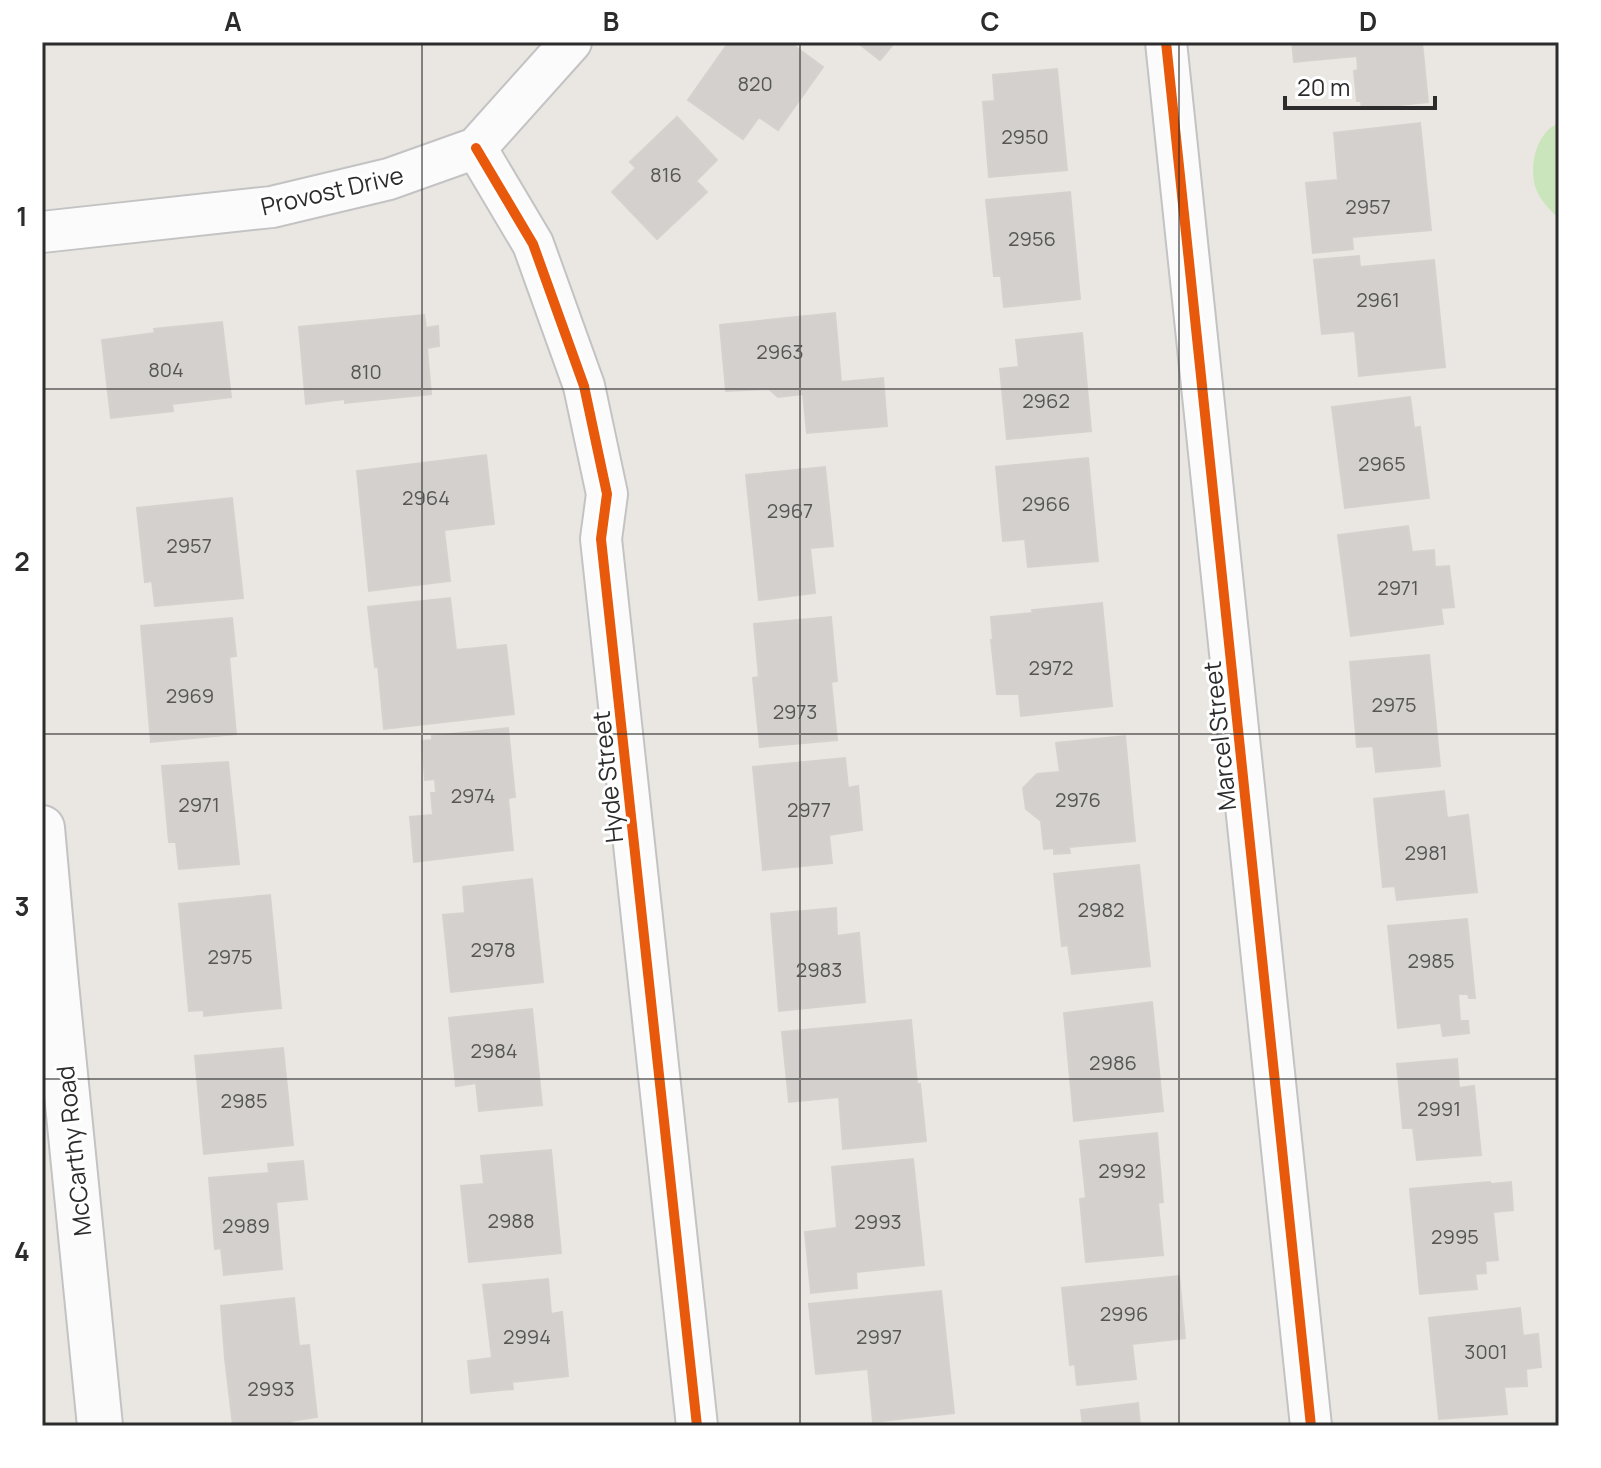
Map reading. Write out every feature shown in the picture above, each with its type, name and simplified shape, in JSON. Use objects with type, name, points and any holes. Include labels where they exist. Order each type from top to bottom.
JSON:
[{"type":"street","name":"Provost Drive","points":[[42,232],[272,207],[389,179],[476,148],[571,42]]},
{"type":"street","name":"Marcel Street","points":[[1166,42],[1311,1426]]},
{"type":"street","name":"Hyde Street","points":[[476,148],[533,244],[584,386],[607,494],[601,539],[697,1426]]},
{"type":"street","name":"McCarthy Road","points":[[42,828],[49,986],[100,1426]]},
{"type":"green space","points":[[1559,123],[1559,219],[1538,193],[1533,171],[1540,142]]},
{"type":"building","points":[[729,42],[789,42],[823,67],[778,130],[759,117],[743,139],[688,100]]},
{"type":"building","points":[[857,42],[895,42],[880,60]]},
{"type":"building","points":[[1292,42],[1422,42],[1428,102],[1362,109],[1361,101],[1357,101],[1354,71],[1358,70],[1357,56],[1294,62]]},
{"type":"building","points":[[1057,69],[1067,170],[989,177],[983,102],[995,101],[993,75]]},
{"type":"building","points":[[677,117],[717,160],[696,181],[707,192],[657,239],[612,192],[636,168],[630,162]]},
{"type":"building","points":[[1420,123],[1431,230],[1352,237],[1353,249],[1313,253],[1306,183],[1338,180],[1334,133]]},
{"type":"building","points":[[1070,192],[1080,299],[1004,307],[1001,276],[994,276],[986,200]]},
{"type":"building","points":[[1359,256],[1360,267],[1434,260],[1445,367],[1359,376],[1355,331],[1322,334],[1314,260]]},
{"type":"building","points":[[835,313],[841,382],[883,378],[887,426],[807,433],[803,394],[778,397],[769,389],[726,391],[720,325]]},
{"type":"building","points":[[424,315],[426,328],[438,326],[439,346],[427,348],[431,394],[306,404],[299,327]]},
{"type":"building","points":[[222,322],[231,397],[172,404],[173,411],[111,418],[102,340],[155,333],[154,329]]},
{"type":"building","points":[[1082,333],[1091,431],[1007,439],[1000,369],[1019,367],[1016,340]]},
{"type":"building","points":[[1410,397],[1414,428],[1420,427],[1429,498],[1345,508],[1332,407]]},
{"type":"building","points":[[486,455],[494,524],[444,530],[450,581],[369,591],[357,471]]},
{"type":"building","points":[[1088,458],[1098,561],[1028,567],[1025,539],[1003,541],[996,467]]},
{"type":"building","points":[[825,467],[833,546],[810,548],[815,593],[759,600],[746,475]]},
{"type":"building","points":[[232,498],[243,598],[155,606],[152,581],[145,582],[137,508]]},
{"type":"building","points":[[1408,526],[1412,552],[1434,550],[1435,567],[1449,566],[1454,607],[1441,608],[1443,624],[1351,636],[1338,535]]},
{"type":"building","points":[[450,598],[456,650],[506,645],[514,714],[384,729],[368,607]]},
{"type":"building","points":[[1102,603],[1112,706],[1021,716],[1019,694],[997,694],[991,617]]},
{"type":"building","points":[[831,617],[837,681],[831,682],[837,740],[760,747],[753,678],[759,677],[754,624]]},
{"type":"building","points":[[232,618],[236,656],[229,657],[236,734],[151,742],[141,626]]},
{"type":"building","points":[[1429,655],[1440,766],[1376,772],[1373,746],[1357,747],[1350,662]]},
{"type":"building","points":[[508,728],[515,797],[508,798],[513,850],[414,862],[410,817],[433,815],[431,793],[436,793],[435,779],[425,780],[422,741],[432,740],[432,736]]},
{"type":"building","points":[[1125,736],[1135,841],[1069,847],[1070,853],[1054,854],[1054,848],[1044,849],[1041,821],[1026,809],[1023,788],[1037,774],[1060,772],[1056,743]]},
{"type":"building","points":[[845,758],[848,788],[858,786],[862,830],[829,835],[832,863],[763,870],[753,767]]},
{"type":"building","points":[[228,762],[239,864],[179,869],[176,842],[169,842],[162,766]]},
{"type":"building","points":[[1444,791],[1447,818],[1468,815],[1477,892],[1397,900],[1395,886],[1383,887],[1374,799]]},
{"type":"building","points":[[1139,865],[1150,966],[1072,974],[1068,945],[1062,946],[1054,874]]},
{"type":"building","points":[[532,879],[543,982],[451,992],[443,915],[465,913],[463,887]]},
{"type":"building","points":[[270,895],[281,1008],[204,1016],[204,1010],[189,1011],[179,904]]},
{"type":"building","points":[[836,908],[837,936],[859,933],[865,1002],[779,1011],[771,914]]},
{"type":"building","points":[[1467,919],[1475,998],[1458,994],[1460,1021],[1468,1021],[1469,1033],[1443,1036],[1441,1023],[1398,1028],[1388,926]]},
{"type":"building","points":[[1152,1002],[1163,1111],[1074,1121],[1064,1013]]},
{"type":"building","points":[[532,1009],[542,1105],[479,1111],[476,1083],[456,1086],[449,1018]]},
{"type":"building","points":[[911,1020],[926,1141],[843,1149],[839,1097],[789,1102],[782,1032]]},
{"type":"building","points":[[283,1048],[293,1145],[204,1154],[195,1056]]},
{"type":"building","points":[[1457,1059],[1459,1088],[1474,1086],[1481,1155],[1417,1160],[1413,1128],[1403,1128],[1397,1064]]},
{"type":"building","points":[[1157,1133],[1163,1202],[1158,1203],[1163,1255],[1086,1262],[1080,1199],[1086,1198],[1080,1141]]},
{"type":"building","points":[[551,1150],[561,1253],[469,1262],[461,1186],[484,1184],[481,1156]]},
{"type":"building","points":[[913,1159],[924,1265],[856,1272],[857,1288],[811,1293],[805,1232],[837,1228],[832,1167]]},
{"type":"building","points":[[303,1161],[307,1199],[276,1202],[282,1269],[224,1275],[221,1248],[215,1249],[209,1178],[269,1173],[268,1164]]},
{"type":"building","points":[[1511,1182],[1513,1210],[1493,1212],[1498,1260],[1485,1261],[1486,1273],[1475,1274],[1477,1289],[1420,1294],[1410,1189]]},
{"type":"building","points":[[1179,1276],[1185,1338],[1132,1344],[1136,1379],[1077,1385],[1075,1364],[1070,1365],[1062,1288]]},
{"type":"building","points":[[548,1279],[551,1314],[562,1312],[568,1376],[512,1382],[513,1389],[471,1393],[468,1361],[492,1358],[483,1285]]},
{"type":"building","points":[[941,1291],[954,1413],[873,1422],[868,1369],[816,1374],[809,1304]]},
{"type":"building","points":[[294,1298],[299,1346],[309,1345],[317,1417],[291,1421],[292,1424],[233,1426],[221,1306]]},
{"type":"building","points":[[1520,1308],[1523,1336],[1538,1334],[1541,1367],[1526,1369],[1527,1386],[1504,1387],[1507,1414],[1439,1419],[1429,1318]]},
{"type":"building","points":[[1138,1403],[1140,1426],[1083,1426],[1081,1410]]},
{"type":"cycle path","points":[[1166,42],[1311,1426]]},
{"type":"cycle path","points":[[476,148],[533,244],[584,386],[607,494],[601,539],[697,1426]]}]
